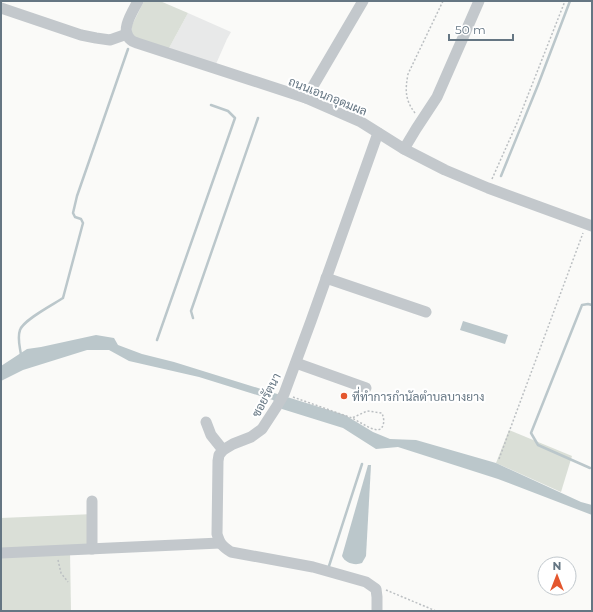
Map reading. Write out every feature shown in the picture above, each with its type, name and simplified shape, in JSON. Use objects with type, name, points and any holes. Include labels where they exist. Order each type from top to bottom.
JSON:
[{"type":"street","points":[[1,8],[80,35],[110,40],[127,34],[126,28],[128,21],[138,1]]},
{"type":"street","points":[[306,98],[363,1]]},
{"type":"street","points":[[404,149],[437,97],[479,1]]},
{"type":"street","name":"ถนนเอนกอุดมผล","points":[[127,34],[130,40],[137,43],[306,98],[361,122],[404,149],[445,170],[488,188],[589,225]]},
{"type":"street","name":"ซอยรัตนา","points":[[223,450],[233,444],[251,437],[262,430],[284,393],[378,133]]},
{"type":"street","points":[[326,278],[426,312]]},
{"type":"street","points":[[296,363],[366,388]]},
{"type":"street","points":[[206,422],[211,435],[223,450],[219,455],[218,461],[217,534],[223,547],[231,552],[313,568],[366,582],[376,589],[377,611]]},
{"type":"street","points":[[92,501],[92,548]]},
{"type":"street","points":[[1,553],[220,543]]},
{"type":"path","points":[[422,119],[410,105],[405,87],[408,74],[443,1]]},
{"type":"path","points":[[488,188],[517,123],[565,1]]},
{"type":"path","points":[[499,459],[589,225]]},
{"type":"path","points":[[284,393],[294,398],[352,418],[370,428],[377,430],[381,429],[384,424],[382,413],[367,411],[352,418]]},
{"type":"path","points":[[57,550],[61,573],[68,582]]},
{"type":"path","points":[[376,589],[386,590],[436,611]]},
{"type":"shaded area","points":[[144,1],[160,1],[188,13],[168,50],[137,39],[132,34],[132,25]]},
{"type":"shaded area","points":[[188,13],[231,32],[216,64],[168,50]]},
{"type":"shaded area","points":[[463,321],[508,335],[505,344],[460,330]]},
{"type":"shaded area","points":[[96,335],[114,338],[118,345],[142,354],[174,362],[345,415],[373,432],[390,439],[416,440],[496,463],[581,502],[592,505],[592,515],[498,479],[398,447],[376,449],[343,428],[282,409],[273,400],[199,377],[129,361],[109,350],[87,350],[23,370],[1,381],[1,366],[27,349]]},
{"type":"shaded area","points":[[509,430],[572,456],[561,492],[496,463]]},
{"type":"shaded area","points":[[368,465],[371,465],[366,556],[362,563],[353,564],[345,560],[342,556]]},
{"type":"shaded area","points":[[94,514],[96,545],[1,549],[1,518]]},
{"type":"shaded area","points":[[70,551],[71,611],[1,611],[1,553]]},
{"type":"waterway","points":[[501,176],[570,1]]},
{"type":"waterway","points":[[21,355],[19,336],[22,326],[46,308],[63,298],[83,223],[81,219],[75,217],[73,213],[77,196],[128,49]]},
{"type":"waterway","points":[[157,340],[235,118],[228,111],[211,105]]},
{"type":"waterway","points":[[193,318],[191,311],[258,118]]},
{"type":"waterway","points":[[590,468],[538,445],[531,433],[582,305],[592,305]]},
{"type":"waterway","points":[[329,566],[362,464]]},
{"type":"place","name":"ที่ทำการกำนัลตำบลบางยาง","points":[[344,396]]}]
